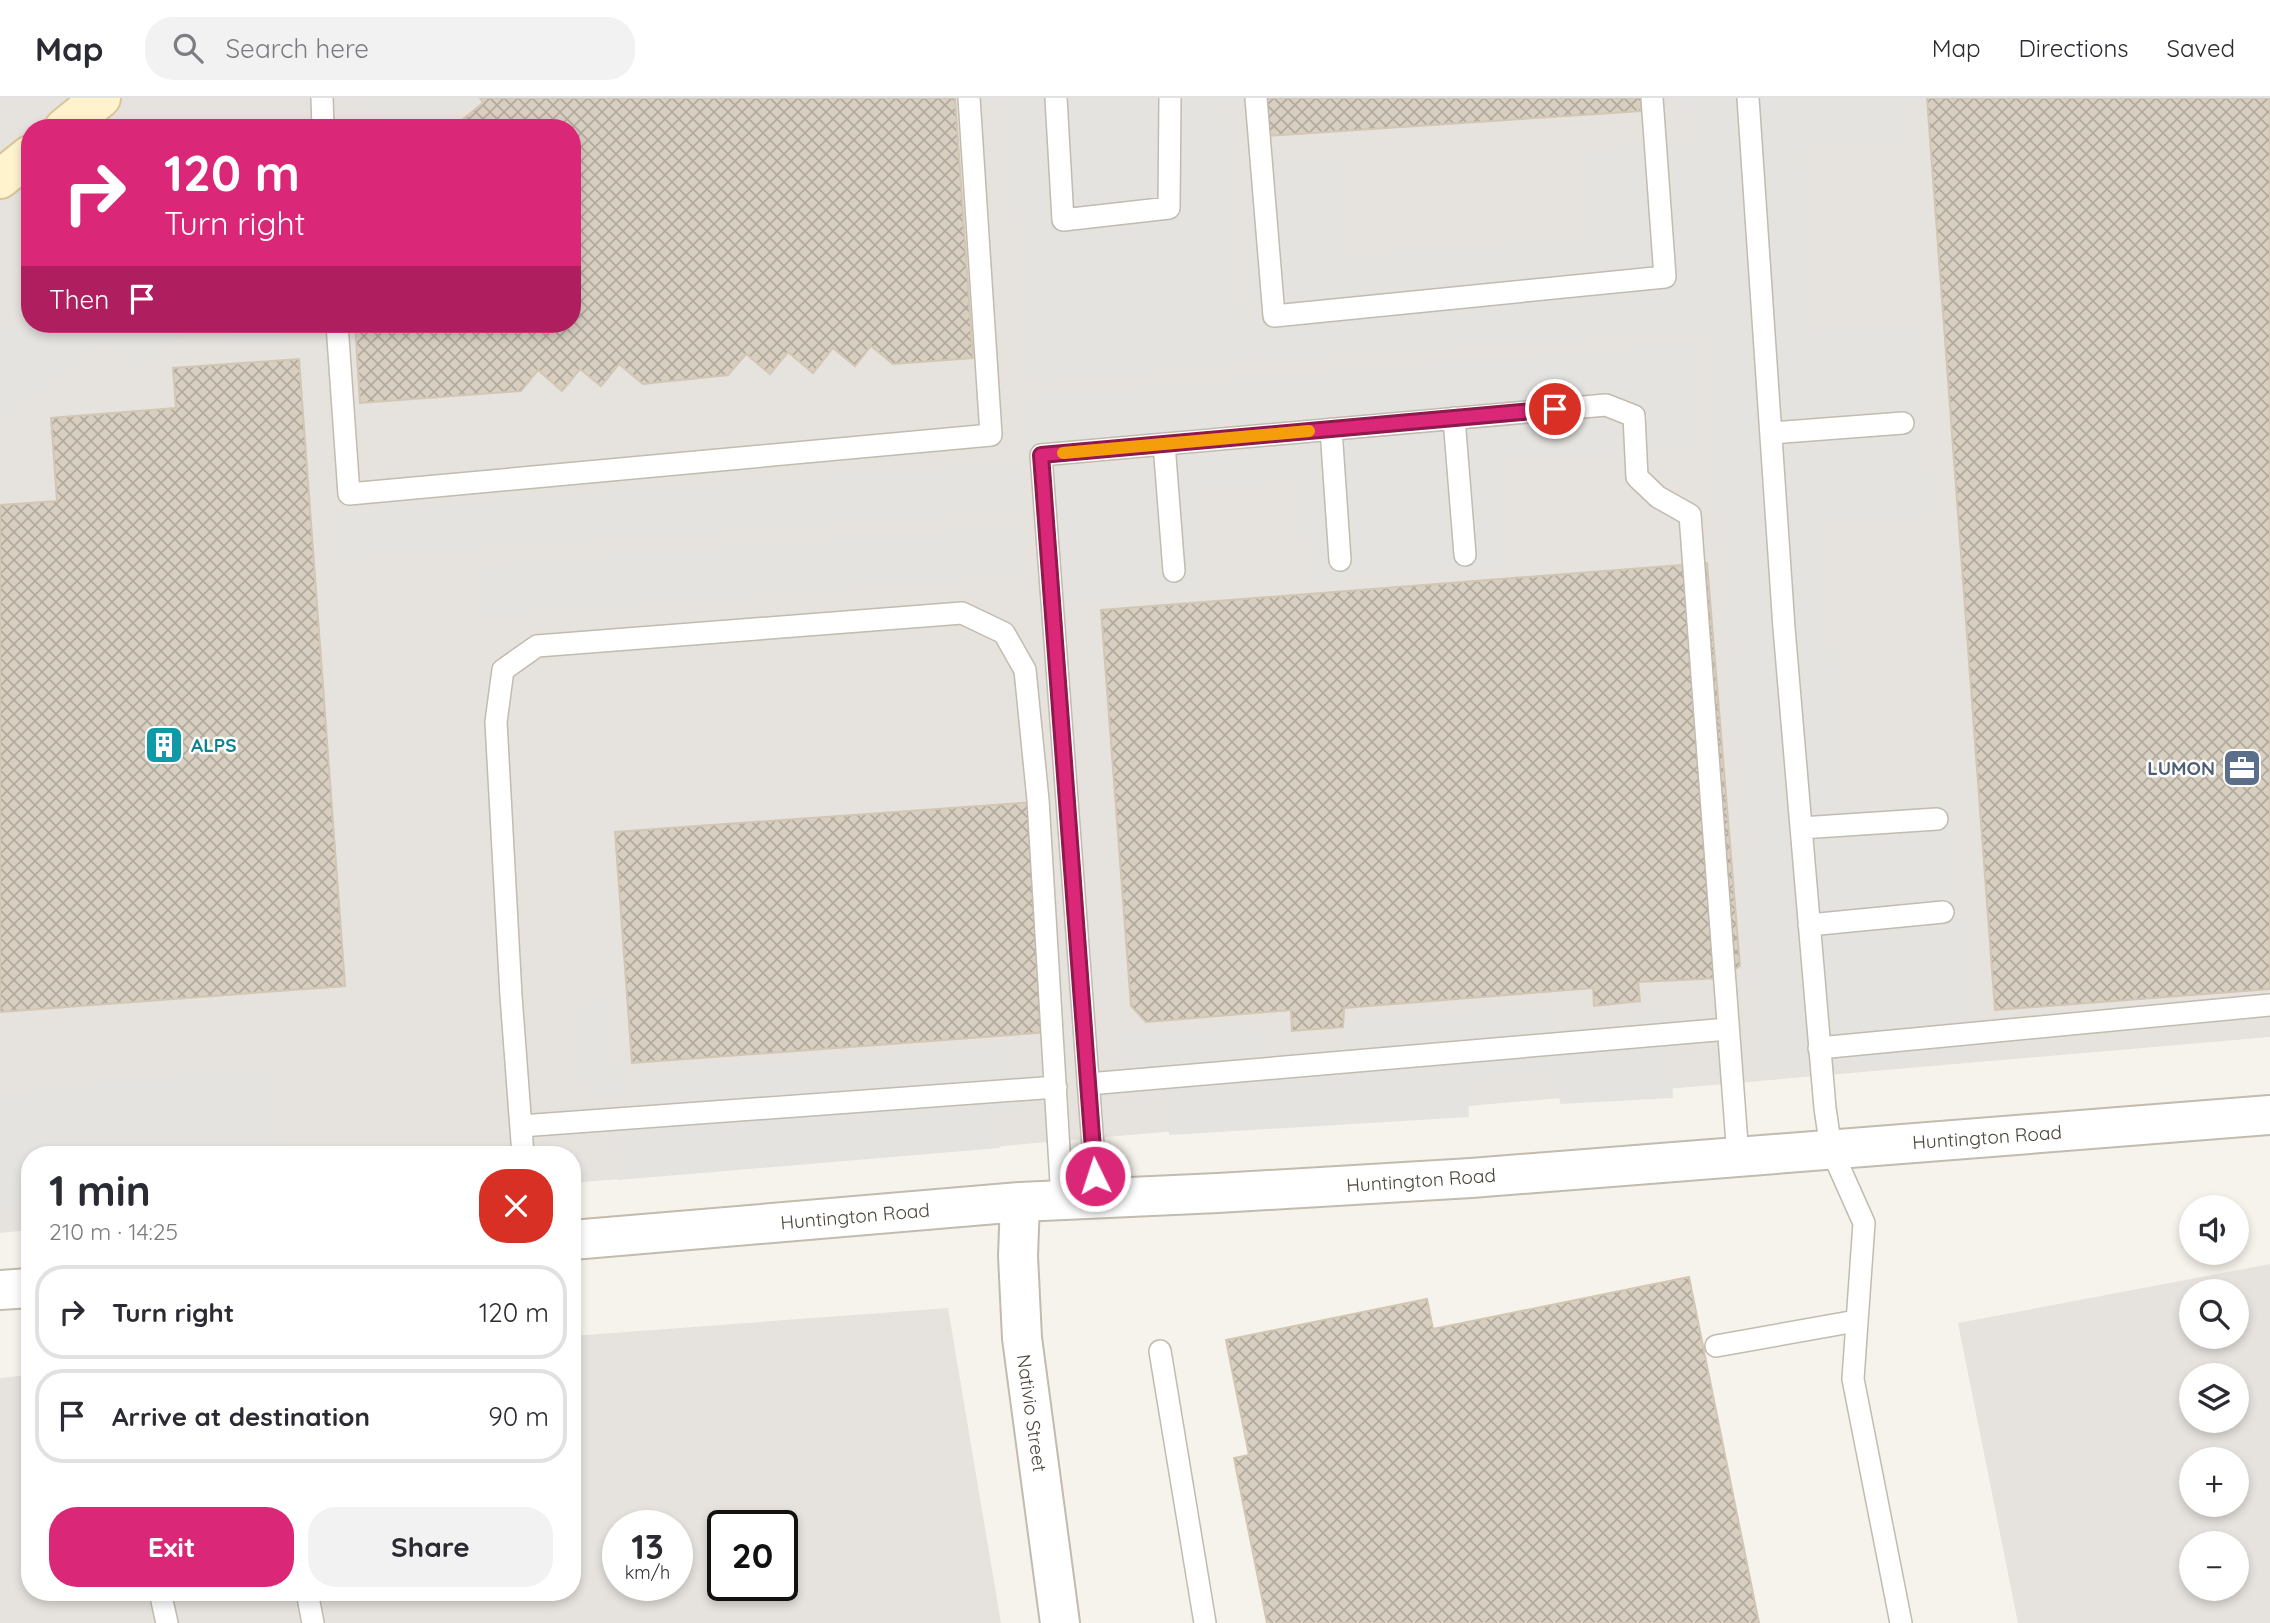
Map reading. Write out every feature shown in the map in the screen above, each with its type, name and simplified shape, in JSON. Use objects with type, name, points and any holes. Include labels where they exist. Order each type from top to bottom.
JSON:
[{"type":"street","points":[[75,119],[101,98]]},
{"type":"street","points":[[0,179],[21,162]]},
{"type":"street","name":"Huntington Road","points":[[581,1239],[1020,1202],[1431,1180],[2270,1115]]},
{"type":"street","name":"Nativio Street","points":[[1020,1202],[1018,1256],[1022,1338],[1060,1623]]},
{"type":"street","points":[[0,1290],[21,1289]]},
{"type":"lane","points":[[322,98],[323,119]]},
{"type":"lane","points":[[338,333],[349,494],[991,435],[969,98]]},
{"type":"lane","points":[[1056,98],[1062,220],[1169,208],[1170,98]]},
{"type":"lane","points":[[1256,98],[1274,316],[1665,277],[1651,98]]},
{"type":"lane","points":[[1748,98],[1784,628],[1819,1048],[1831,1149],[1864,1223],[1853,1379],[1901,1623]]},
{"type":"lane","points":[[1079,1199],[1088,1084],[1041,455],[1606,405],[1634,416],[1637,477],[1658,497],[1690,515],[1738,1157]]},
{"type":"lane","points":[[1454,418],[1465,555]]},
{"type":"lane","points":[[1771,433],[1903,423]]},
{"type":"lane","points":[[1331,429],[1340,560]]},
{"type":"lane","points":[[1164,444],[1174,570]]},
{"type":"lane","points":[[522,1146],[496,722],[503,670],[537,646],[962,613],[1004,634],[1025,670],[1038,800],[1056,1087],[1079,1199]]},
{"type":"lane","points":[[1801,828],[1937,819]]},
{"type":"lane","points":[[1809,925],[1943,912]]},
{"type":"lane","points":[[1819,1048],[2270,1006]]},
{"type":"lane","points":[[1088,1084],[1728,1029]]},
{"type":"lane","points":[[521,1126],[1056,1087]]},
{"type":"lane","points":[[1716,1346],[1856,1321]]},
{"type":"lane","points":[[1160,1351],[1205,1623]]},
{"type":"lane","points":[[162,1601],[167,1623]]},
{"type":"lane","points":[[309,1601],[313,1623]]},
{"type":"shaded area","points":[[0,98],[2270,98],[2270,1037],[581,1182],[581,1146],[21,1146],[21,1231],[0,1233]]},
{"type":"shaded area","points":[[366,98],[482,98],[455,119],[381,119]]},
{"type":"shaded area","points":[[1007,98],[1223,98],[1245,364],[1027,382]]},
{"type":"shaded area","points":[[1687,98],[1904,98],[1907,142],[1800,147],[1812,333],[1918,326],[1932,515],[1824,523],[1843,807],[1949,801],[1975,1056],[1758,1072]]},
{"type":"shaded area","points":[[1686,143],[1699,333],[1255,361],[1243,162],[1339,156],[1346,255],[1581,239],[1576,150]]},
{"type":"shaded area","points":[[21,318],[21,333],[184,333],[135,369],[104,341],[0,420],[0,334]]},
{"type":"shaded area","points":[[231,333],[281,333],[282,346],[232,343]]},
{"type":"shaded area","points":[[1689,343],[1698,445],[1497,461],[1505,567],[1307,583],[1298,482],[1196,490],[1204,590],[1040,603],[1024,397]]},
{"type":"shaded area","points":[[1017,463],[1020,511],[338,558],[334,511]]},
{"type":"shaded area","points":[[1017,526],[1021,576],[477,616],[473,566]]},
{"type":"shaded area","points":[[609,1001],[619,1097],[585,1101],[576,1005]]},
{"type":"shaded area","points":[[1552,1007],[1554,1037],[1637,1031],[1636,1011],[1668,1009],[1673,1098],[1560,1104],[1558,1072],[1467,1077],[1469,1117],[1169,1135],[1166,1099],[1129,1101],[1125,1033],[1257,1025],[1259,1055],[1349,1049],[1347,1019]]},
{"type":"shaded area","points":[[1011,1042],[1017,1111],[997,1112],[1000,1148],[618,1180],[613,1112],[641,1110],[639,1074]]},
{"type":"shaded area","points":[[265,1066],[274,1146],[21,1146],[21,1205],[0,1208],[0,1095]]},
{"type":"shaded area","points":[[2270,1264],[2270,1623],[2018,1623],[1958,1323],[2179,1281],[2179,1349],[2249,1349],[2249,1279],[2191,1279]]},
{"type":"shaded area","points":[[948,1308],[1001,1623],[0,1623],[0,1378],[21,1376],[21,1601],[581,1601],[581,1335]]},
{"type":"building","points":[[480,98],[955,98],[973,358],[893,364],[871,346],[855,366],[833,348],[813,373],[788,352],[770,374],[746,354],[728,375],[643,384],[619,364],[601,386],[580,369],[562,391],[538,370],[521,391],[360,403],[356,333],[581,333],[581,119],[463,119],[483,103]]},
{"type":"building","points":[[1266,98],[1641,98],[1641,111],[1268,136]]},
{"type":"building","points":[[1927,98],[2270,98],[2270,989],[1995,1010]]},
{"type":"building","name":"ALPS","points":[[299,359],[345,986],[0,1012],[0,505],[57,501],[51,418],[176,408],[173,368]]},
{"type":"building","points":[[1707,563],[1740,966],[1721,978],[1638,982],[1640,1001],[1594,1006],[1593,988],[1344,1008],[1343,1027],[1292,1031],[1291,1010],[1146,1022],[1131,1006],[1101,610]]},
{"type":"building","points":[[1035,802],[1051,1032],[632,1063],[615,832]]},
{"type":"building","points":[[1689,1277],[1759,1623],[1267,1623],[1234,1458],[1249,1455],[1226,1340],[1427,1299],[1433,1329]]},
{"type":"slow traffic","points":[[1063,453],[1309,431]]},
{"type":"place","name":"ALPS","points":[[164,745]]},
{"type":"place","name":"LUMON","points":[[2242,768]]},
{"type":"route","points":[[1095,1176],[1041,455],[1555,409]]}]
